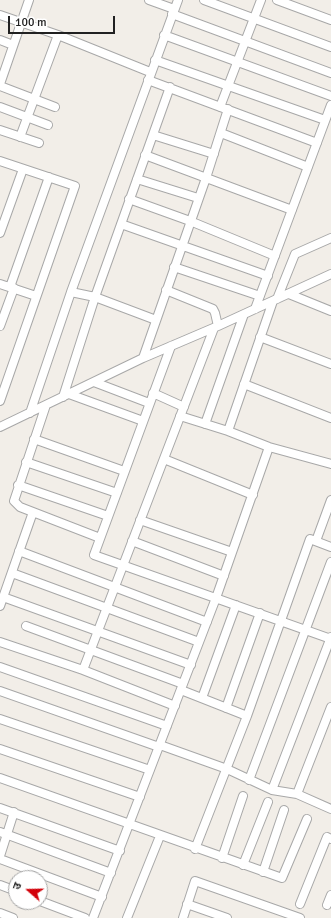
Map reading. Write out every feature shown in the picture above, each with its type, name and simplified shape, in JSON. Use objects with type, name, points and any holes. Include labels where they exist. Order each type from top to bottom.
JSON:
[{"type":"street","points":[[29,0],[13,45],[3,65],[0,85],[55,107]]},
{"type":"street","points":[[148,0],[173,12],[331,73]]},
{"type":"street","points":[[30,413],[71,292],[178,0]]},
{"type":"street","points":[[204,0],[254,17],[331,47]]},
{"type":"street","points":[[143,358],[221,133],[228,86],[261,0]]},
{"type":"street","points":[[277,0],[331,20]]},
{"type":"street","points":[[0,15],[58,35],[170,87],[317,143]]},
{"type":"street","points":[[20,137],[58,35]]},
{"type":"street","points":[[164,35],[236,63],[331,96]]},
{"type":"street","points":[[0,40],[13,45]]},
{"type":"street","points":[[155,60],[326,120]]},
{"type":"street","points":[[66,396],[95,297],[170,87]]},
{"type":"street","points":[[256,309],[331,105]]},
{"type":"street","points":[[0,107],[48,125]]},
{"type":"street","points":[[0,130],[39,143]]},
{"type":"street","points":[[221,133],[308,167]]},
{"type":"street","points":[[153,135],[214,154]]},
{"type":"street","points":[[145,155],[292,210]]},
{"type":"street","points":[[0,161],[75,186],[0,401]]},
{"type":"street","points":[[0,234],[23,169]]},
{"type":"street","points":[[0,326],[49,177]]},
{"type":"street","points":[[137,179],[198,198]]},
{"type":"street","points":[[130,199],[190,221],[275,256]]},
{"type":"street","points":[[121,224],[182,244],[268,276]]},
{"type":"street","points":[[228,431],[260,337],[295,254],[331,238]]},
{"type":"street","points":[[174,267],[260,296]]},
{"type":"street","points":[[0,427],[143,358],[216,327],[331,274]]},
{"type":"street","points":[[0,284],[36,296]]},
{"type":"street","points":[[83,670],[180,416],[216,327],[213,308],[166,290]]},
{"type":"street","points":[[71,292],[95,297],[156,320]]},
{"type":"street","points":[[289,294],[331,311]]},
{"type":"street","points":[[205,424],[244,314]]},
{"type":"street","points":[[260,337],[331,364]]},
{"type":"street","points":[[171,346],[94,555],[331,638],[272,790]]},
{"type":"street","points":[[94,382],[149,403]]},
{"type":"street","points":[[244,384],[331,418]]},
{"type":"street","points":[[153,393],[184,407]]},
{"type":"street","points":[[66,396],[143,421]]},
{"type":"street","points":[[46,405],[15,494],[15,504],[100,538]]},
{"type":"street","points":[[180,416],[228,431],[269,448],[331,464]]},
{"type":"street","points":[[0,419],[10,423]]},
{"type":"street","points":[[34,439],[124,471]]},
{"type":"street","points":[[95,918],[216,598],[269,448]]},
{"type":"street","points":[[164,459],[252,494]]},
{"type":"street","points":[[26,462],[117,492]]},
{"type":"street","points":[[18,485],[108,516]]},
{"type":"street","points":[[316,541],[331,500]]},
{"type":"street","points":[[0,606],[3,597],[3,588],[12,573],[33,512]]},
{"type":"street","points":[[140,520],[232,552]]},
{"type":"street","points":[[196,849],[247,716],[310,539],[331,546]]},
{"type":"street","points":[[132,541],[224,576]]},
{"type":"street","points":[[20,551],[207,622]]},
{"type":"street","points":[[249,780],[331,562]]},
{"type":"street","points":[[12,573],[106,609],[199,642]]},
{"type":"street","points":[[3,597],[98,630],[191,665]]},
{"type":"street","points":[[202,698],[236,605]]},
{"type":"street","points":[[226,708],[260,613]]},
{"type":"street","points":[[26,626],[182,687],[202,698],[247,716]]},
{"type":"street","points":[[0,642],[83,670],[175,706]]},
{"type":"street","points":[[0,667],[167,726]]},
{"type":"street","points":[[0,691],[226,770],[272,790],[297,794],[331,809]]},
{"type":"street","points":[[297,794],[331,706]]},
{"type":"street","points":[[0,719],[150,770]]},
{"type":"street","points":[[0,749],[140,798]]},
{"type":"street","points":[[0,778],[196,849],[282,878],[307,819]]},
{"type":"street","points":[[222,858],[243,796]]},
{"type":"street","points":[[243,865],[268,802]]},
{"type":"street","points":[[0,808],[120,851]]},
{"type":"street","points":[[263,872],[284,810]]},
{"type":"street","points":[[0,856],[3,833],[14,812]]},
{"type":"street","points":[[3,833],[111,873]]},
{"type":"street","points":[[300,904],[330,835]]},
{"type":"street","points":[[127,918],[160,836]]},
{"type":"street","points":[[0,859],[102,897]]},
{"type":"street","points":[[182,918],[195,881],[300,918]]},
{"type":"street","points":[[327,905],[331,894]]},
{"type":"street","points":[[48,904],[85,918]]},
{"type":"street","points":[[187,904],[227,918]]},
{"type":"street","points":[[0,913],[13,918]]}]
